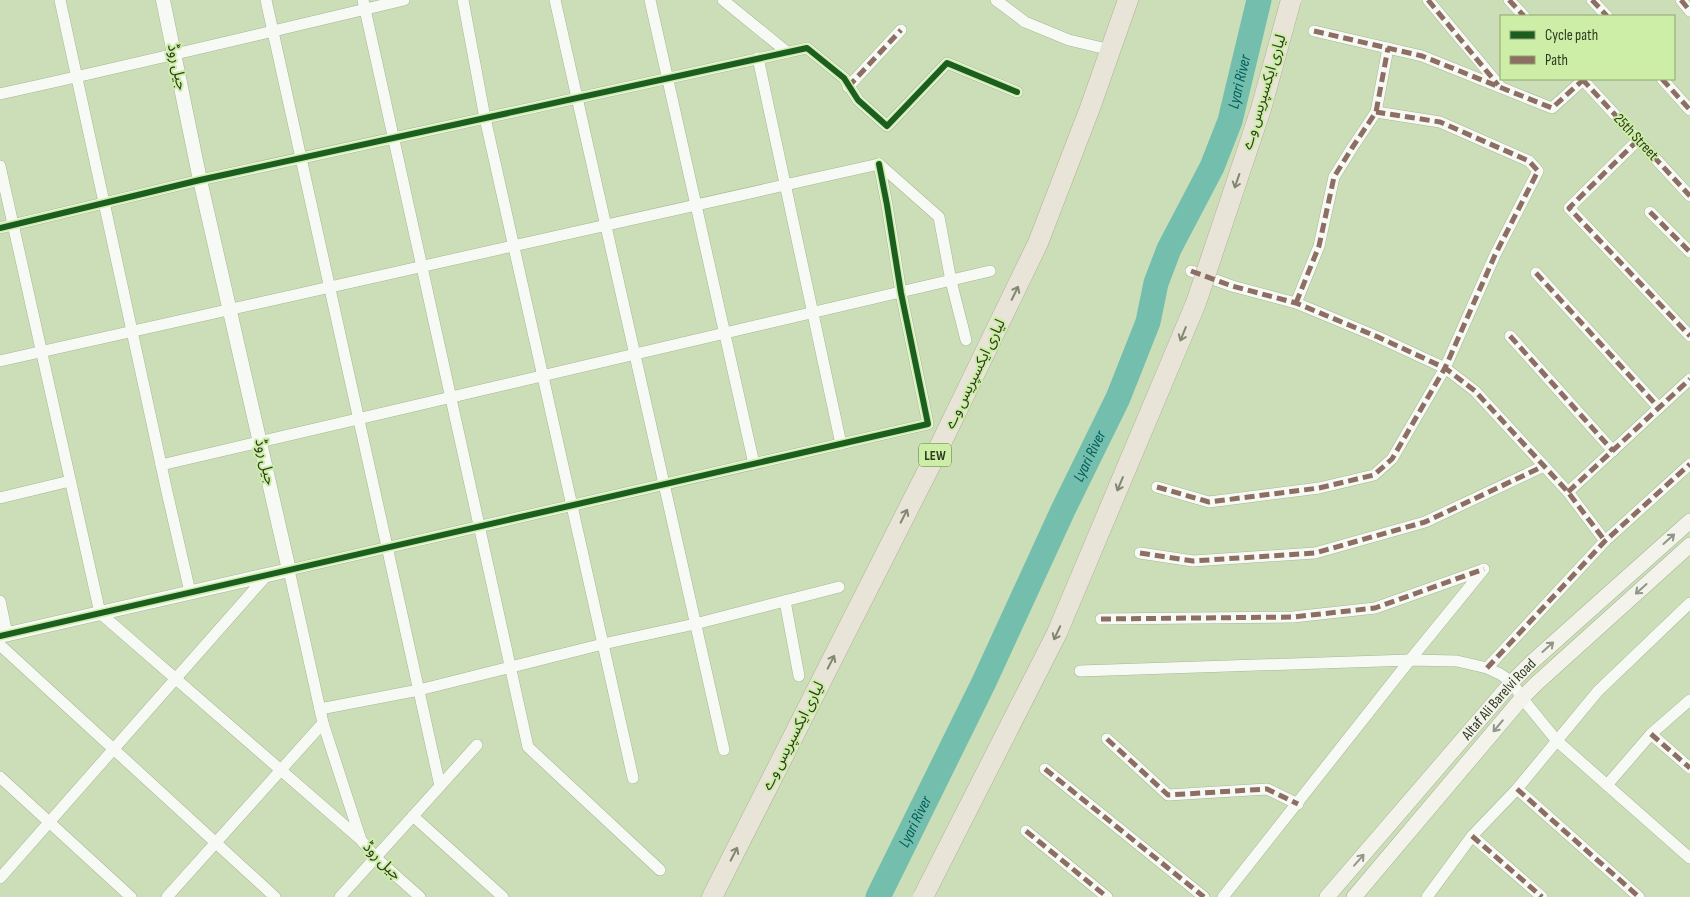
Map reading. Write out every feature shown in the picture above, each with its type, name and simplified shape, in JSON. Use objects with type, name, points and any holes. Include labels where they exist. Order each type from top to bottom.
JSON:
[{"type":"highway","name":"لیاری ایکسپریس وے","points":[[712,897],[932,462],[1018,287],[1056,198],[1128,0]]},
{"type":"highway","name":"لیاری ایکسپریس وے","points":[[922,897],[1057,632],[1196,303],[1261,109],[1291,0]]},
{"type":"main road","name":"Altaf Ali Barelvi Road","points":[[1327,897],[1512,682],[1690,520]]},
{"type":"main road","name":"Altaf Ali Barelvi Road","points":[[1354,897],[1522,698],[1690,545]]},
{"type":"street","points":[[60,0],[190,592]]},
{"type":"street","name":"جیل روڈ","points":[[163,0],[200,180],[323,723],[361,840],[375,858],[420,897]]},
{"type":"street","points":[[266,0],[440,786]]},
{"type":"street","points":[[0,94],[175,55],[364,5],[404,0]]},
{"type":"street","points":[[463,0],[485,118],[633,778]]},
{"type":"street","points":[[555,0],[724,750]]},
{"type":"street","points":[[650,0],[754,464]]},
{"type":"street","points":[[723,0],[787,52]]},
{"type":"street","points":[[996,0],[1024,22],[1069,40],[1111,50]]},
{"type":"street","points":[[1428,0],[1500,87]]},
{"type":"street","points":[[1509,0],[1523,15]]},
{"type":"street","points":[[1592,0],[1606,15]]},
{"type":"street","points":[[1681,0],[1690,10]]},
{"type":"street","points":[[364,5],[528,746],[660,870]]},
{"type":"street","points":[[848,87],[901,30]]},
{"type":"street","points":[[1314,31],[1422,56],[1552,108],[1581,80]]},
{"type":"street","points":[[0,228],[200,180],[807,48],[844,78],[858,100],[887,126],[947,63],[1017,92]]},
{"type":"street","points":[[1296,303],[1319,246],[1334,178],[1376,112],[1388,48]]},
{"type":"street","points":[[758,58],[841,444]]},
{"type":"street","name":"25th Street","points":[[1583,80],[1690,196]]},
{"type":"street","points":[[1663,80],[1690,110]]},
{"type":"street","points":[[1157,487],[1209,502],[1319,488],[1374,475],[1392,459],[1445,368],[1495,255],[1538,171],[1529,162],[1440,122],[1376,112]]},
{"type":"street","points":[[1638,140],[1569,208],[1690,336]]},
{"type":"street","points":[[0,361],[879,164]]},
{"type":"street","points":[[879,164],[939,217],[951,281],[966,340]]},
{"type":"street","points":[[2,638],[190,592],[928,424],[901,293],[888,204],[879,164]]},
{"type":"street","points":[[0,166],[100,613],[361,840]]},
{"type":"street","points":[[1650,212],[1690,252]]},
{"type":"street","points":[[161,465],[990,271]]},
{"type":"street","points":[[1191,271],[1232,286],[1296,303],[1378,337],[1445,368],[1475,391],[1568,492],[1605,540]]},
{"type":"street","points":[[1536,272],[1659,408]]},
{"type":"street","points":[[1510,336],[1613,451]]},
{"type":"street","points":[[1568,492],[1690,379]]},
{"type":"street","points":[[1487,668],[1605,540],[1690,464]]},
{"type":"street","points":[[1140,553],[1193,561],[1315,553],[1426,522],[1544,466]]},
{"type":"street","points":[[0,498],[70,481]]},
{"type":"street","points":[[1101,619],[1293,617],[1375,608],[1484,569],[1223,897]]},
{"type":"street","points":[[0,878],[267,575]]},
{"type":"street","points":[[320,709],[419,690],[510,666],[695,624],[839,587]]},
{"type":"street","points":[[0,601],[2,638],[114,749],[275,897]]},
{"type":"street","points":[[786,601],[800,676]]},
{"type":"street","points":[[1427,897],[1472,836],[1517,790],[1598,692],[1690,603]]},
{"type":"street","points":[[1080,670],[1410,660],[1457,661],[1487,668],[1512,682],[1522,698],[1557,741],[1690,858]]},
{"type":"street","points":[[1607,785],[1651,734],[1690,700]]},
{"type":"street","points":[[167,897],[323,723]]},
{"type":"street","points":[[1651,734],[1690,768]]},
{"type":"street","points":[[1106,739],[1168,795],[1267,790],[1298,804]]},
{"type":"street","points":[[340,897],[477,744]]},
{"type":"street","points":[[1045,769],[1204,897]]},
{"type":"street","points":[[0,777],[131,897]]},
{"type":"street","points":[[1517,790],[1639,897]]},
{"type":"street","points":[[412,816],[503,897]]},
{"type":"street","points":[[1026,831],[1108,897]]},
{"type":"street","points":[[1472,836],[1542,897]]},
{"type":"waterway","name":"Lyari River","points":[[878,897],[984,682],[1063,510],[1118,398],[1148,322],[1156,283],[1169,249],[1212,167],[1230,121],[1259,0]]},
{"type":"marked path","points":[[1428,0],[1498,85]]},
{"type":"marked path","points":[[1509,0],[1523,15]]},
{"type":"marked path","points":[[1592,0],[1606,15]]},
{"type":"marked path","points":[[1681,0],[1690,11]]},
{"type":"marked path","points":[[848,87],[901,30]]},
{"type":"marked path","points":[[1314,31],[1422,56],[1552,108],[1583,80]]},
{"type":"marked path","points":[[1296,303],[1319,246],[1334,177],[1376,112],[1388,48]]},
{"type":"marked path","points":[[1583,80],[1690,196]]},
{"type":"marked path","points":[[1663,80],[1690,110]]},
{"type":"marked path","points":[[1157,487],[1209,502],[1319,488],[1374,475],[1392,459],[1445,368],[1495,255],[1538,171],[1529,161],[1440,122],[1376,112]]},
{"type":"marked path","points":[[1638,140],[1569,208],[1690,336]]},
{"type":"marked path","points":[[1650,212],[1690,252]]},
{"type":"marked path","points":[[1191,271],[1232,286],[1296,303],[1378,337],[1445,368],[1475,391],[1568,492],[1605,541]]},
{"type":"marked path","points":[[1536,273],[1659,408]]},
{"type":"marked path","points":[[1510,336],[1613,451]]},
{"type":"marked path","points":[[1568,492],[1690,379]]},
{"type":"marked path","points":[[1487,668],[1605,541],[1690,464]]},
{"type":"marked path","points":[[1140,553],[1193,561],[1315,553],[1425,522],[1544,466]]},
{"type":"marked path","points":[[1101,619],[1293,617],[1375,608],[1484,569]]},
{"type":"marked path","points":[[1651,734],[1690,768]]},
{"type":"marked path","points":[[1107,739],[1168,795],[1267,789],[1298,804]]},
{"type":"marked path","points":[[1045,769],[1204,897]]},
{"type":"marked path","points":[[1517,789],[1639,897]]},
{"type":"marked path","points":[[1026,831],[1107,897]]},
{"type":"marked path","points":[[1472,836],[1542,897]]},
{"type":"cycle path","points":[[0,228],[200,180],[807,48],[844,78],[858,100],[887,126],[947,63],[1017,92]]},
{"type":"cycle path","points":[[0,636],[928,424],[901,293],[879,164]]}]
